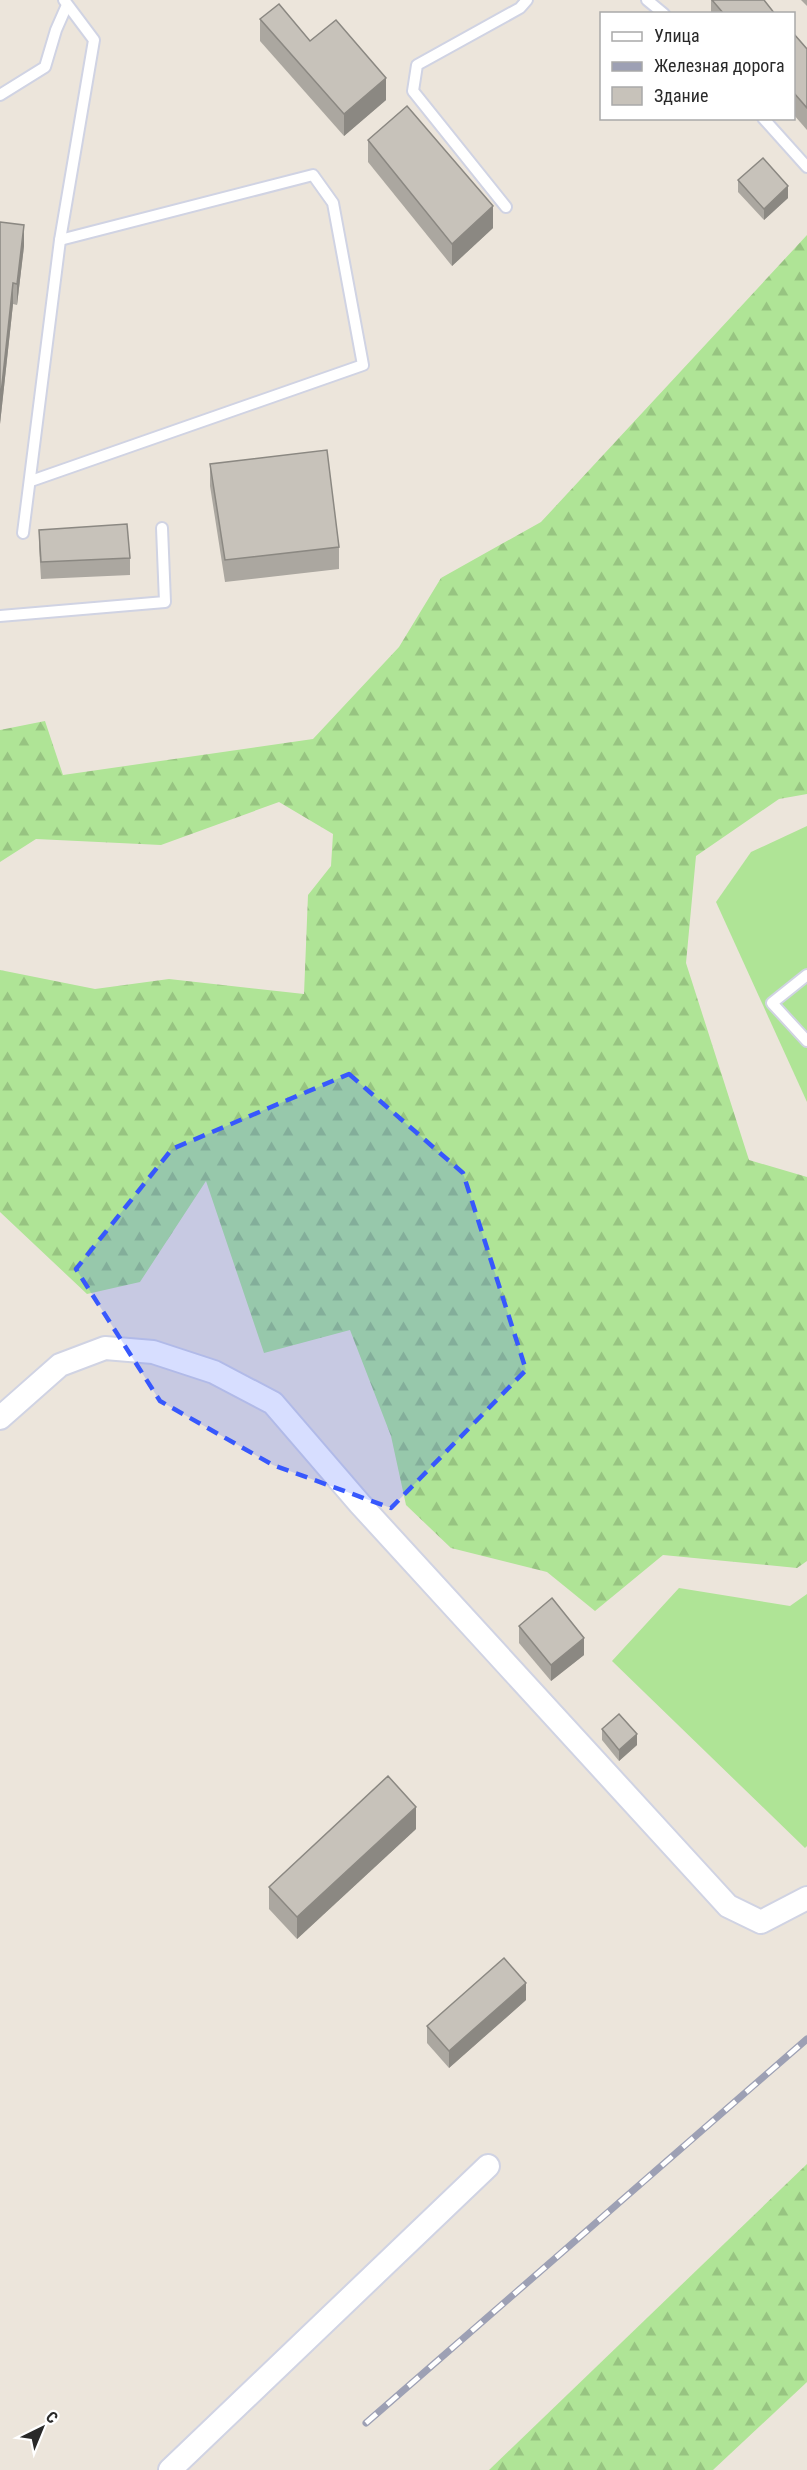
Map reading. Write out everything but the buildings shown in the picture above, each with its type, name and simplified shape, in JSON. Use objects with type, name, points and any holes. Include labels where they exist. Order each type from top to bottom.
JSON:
[{"type":"street","points":[[0,1418],[60,1365],[105,1348],[153,1352],[173,1358],[214,1372],[273,1403],[360,1504],[728,1906],[761,1922],[807,1898]]},
{"type":"street","points":[[170,2470],[488,2166]]},
{"type":"lane","points":[[506,207],[413,91],[417,65],[520,8],[527,0]]},
{"type":"lane","points":[[647,0],[662,12]]},
{"type":"lane","points":[[0,95],[45,67],[65,3]]},
{"type":"lane","points":[[23,533],[60,240],[94,40],[65,3]]},
{"type":"lane","points":[[765,120],[807,166]]},
{"type":"lane","points":[[31,481],[363,365],[333,203],[313,175],[60,240]]},
{"type":"lane","points":[[0,616],[165,602],[162,528]]},
{"type":"lane","points":[[807,975],[772,1003],[807,1041]]},
{"type":"highlighted area","points":[[349,1074],[463,1173],[526,1370],[391,1508],[273,1465],[160,1401],[76,1269],[172,1149]]},
{"type":"green space","points":[[807,235],[807,794],[779,799],[696,856],[686,963],[749,1160],[807,1177],[807,1561],[797,1568],[663,1555],[595,1611],[547,1572],[451,1548],[406,1505],[391,1436],[350,1330],[264,1353],[206,1181],[140,1282],[87,1294],[0,1212],[0,970],[95,989],[169,979],[304,994],[308,895],[331,866],[333,834],[279,802],[161,845],[36,839],[0,862],[0,730],[45,721],[63,775],[313,739],[399,647],[441,578],[541,522]]},
{"type":"green space","points":[[807,826],[807,1102],[716,902],[751,852]]},
{"type":"green space","points":[[679,1588],[790,1606],[807,1594],[807,1846],[805,1848],[612,1661]]},
{"type":"green space","points":[[807,2164],[807,2382],[713,2470],[489,2470]]},
{"type":"railway","points":[[366,2423],[807,2039]]}]
